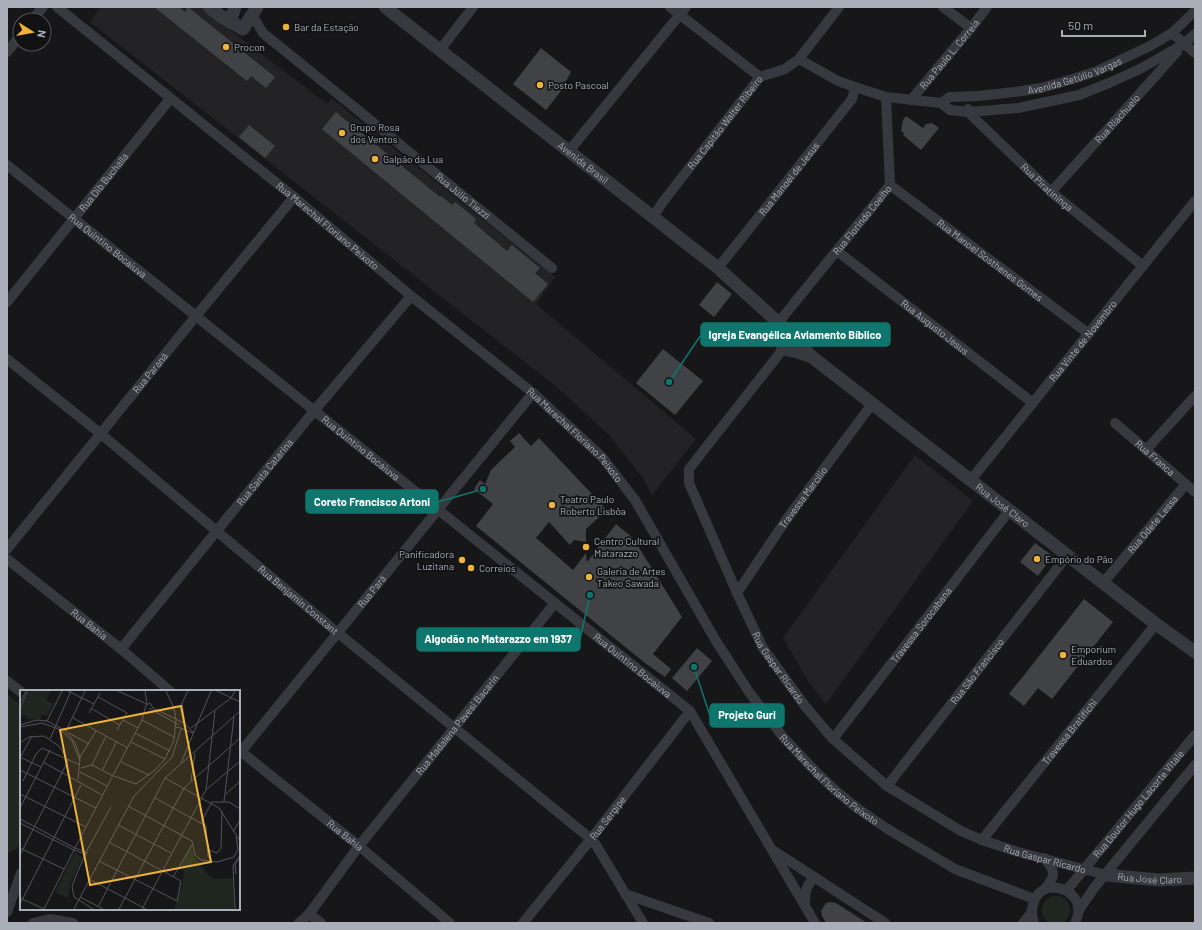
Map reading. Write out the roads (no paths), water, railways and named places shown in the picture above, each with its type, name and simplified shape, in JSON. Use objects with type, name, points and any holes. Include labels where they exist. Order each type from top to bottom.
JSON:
[{"type":"street","name":"Rua Marechal Floriano Peixoto","points":[[57,7],[294,197],[410,296],[533,393],[602,457],[635,500],[716,641],[749,692],[783,737],[818,774],[857,808],[927,854],[955,869],[1034,899]]},
{"type":"street","name":"Rua Júlio Tiezzi","points":[[209,7],[243,29],[264,33]]},
{"type":"street","points":[[230,22],[235,7]]},
{"type":"street","name":"Avenida Brasil","points":[[386,7],[718,268],[778,323]]},
{"type":"street","points":[[440,50],[473,7]]},
{"type":"street","points":[[670,7],[683,11],[760,77]]},
{"type":"street","name":"Rua Capitão Walter Ribeiro","points":[[653,218],[662,203],[760,77],[785,69],[798,59],[839,7]]},
{"type":"street","points":[[943,7],[971,28]]},
{"type":"street","name":"Rua Paulo L. Correia","points":[[911,100],[987,7]]},
{"type":"street","name":"Rua Júlio Tiezzi","points":[[251,10],[264,33],[552,268]]},
{"type":"street","points":[[243,29],[251,10]]},
{"type":"street","points":[[569,151],[683,11]]},
{"type":"street","name":"Avenida Getúlio Vargas","points":[[940,103],[950,97],[1015,92],[1041,88],[1073,80],[1097,71],[1150,46],[1172,33],[1195,11]]},
{"type":"street","points":[[1172,33],[1195,53]]},
{"type":"street","name":"Avenida Getúlio Vargas","points":[[798,59],[838,81],[855,87],[886,96],[940,103],[950,110],[968,112],[1018,108],[1079,95],[1140,69],[1184,44],[1195,34]]},
{"type":"street","name":"Rua Riachuelo","points":[[1051,192],[1184,44]]},
{"type":"street","name":"Rua Manoel de Jesus","points":[[718,268],[852,99],[855,87]]},
{"type":"street","name":"Rua Florindo Coelho","points":[[778,323],[890,185],[886,96]]},
{"type":"street","points":[[964,96],[968,112]]},
{"type":"street","name":"Rua Dib Buchalla","points":[[7,302],[170,99]]},
{"type":"street","name":"Rua Piratininga","points":[[968,112],[1051,192],[1143,266]]},
{"type":"street","name":"Rua Quintino Bocaiuva","points":[[7,165],[690,711],[772,850],[885,923]]},
{"type":"street","name":"Rua Manoel Sosthenes Gomes","points":[[890,185],[1089,334]]},
{"type":"street","name":"Rua Paraná","points":[[7,549],[294,197]]},
{"type":"street","name":"Rua Vinte de Novembro","points":[[970,480],[1195,201]]},
{"type":"street","name":"Rua Augusto Jesus","points":[[837,251],[1033,403]]},
{"type":"street","name":"Rua Santa Catarina","points":[[121,649],[314,411],[410,296]]},
{"type":"street","points":[[778,323],[783,349]]},
{"type":"street","name":"Rua José Claro","points":[[778,323],[791,334],[812,357],[1102,583],[1195,652]]},
{"type":"street","name":"Rua José Claro","points":[[783,349],[812,357]]},
{"type":"street","name":"Rua Gaspar Ricardo","points":[[783,349],[689,469],[689,483],[737,593],[763,648],[805,706],[833,739],[887,786],[949,824],[982,840],[1018,852],[1106,875]]},
{"type":"street","name":"Rua Benjamin Constant","points":[[7,359],[101,434],[338,633],[591,839],[643,923]]},
{"type":"street","name":"Rua Pará","points":[[240,752],[533,393]]},
{"type":"street","points":[[1146,450],[1195,396]]},
{"type":"street","name":"Travessa Marcílio","points":[[737,593],[786,520],[872,404]]},
{"type":"street","name":"Rua Franca","points":[[1115,423],[1195,492]]},
{"type":"street","name":"Rua Odete Lessa","points":[[1102,583],[1186,484]]},
{"type":"street","name":"Travessa Sorocabana","points":[[833,739],[1009,511]]},
{"type":"street","name":"Rua São Francisco","points":[[887,786],[1067,556]]},
{"type":"street","name":"Rua Bahia","points":[[7,559],[121,649],[169,690]]},
{"type":"street","name":"Rua Madalena Pavesi Bacarin","points":[[299,923],[310,914],[359,846],[555,603]]},
{"type":"street","name":"Travessa Bratifichi","points":[[982,840],[1156,624]]},
{"type":"street","points":[[7,681],[20,691]]},
{"type":"street","name":"Rua Sergipe","points":[[523,923],[591,839],[690,711]]},
{"type":"street","name":"Rua Doutor Hugo Lacorte Vitale","points":[[1067,890],[1195,735]]},
{"type":"street","name":"Rua Bahia","points":[[240,752],[359,846],[450,923]]},
{"type":"street","name":"Rua Doutor Hugo Lacorte Vitale","points":[[1079,911],[1106,875],[1195,765]]},
{"type":"street","points":[[772,850],[815,923]]},
{"type":"street","points":[[1022,923],[1033,918],[1034,899],[1052,880],[1053,872],[1051,865],[1044,858]]},
{"type":"street","name":"Rua José Claro","points":[[1106,875],[1159,880],[1195,878]]},
{"type":"street","points":[[7,912],[20,876]]},
{"type":"street","points":[[805,906],[805,891],[814,877]]},
{"type":"street","points":[[1044,890],[1051,887],[1060,887],[1067,890],[1073,895],[1077,902],[1079,911],[1085,923]]},
{"type":"street","points":[[626,894],[709,923]]},
{"type":"street","points":[[1076,923],[1079,911]]},
{"type":"street","points":[[310,914],[321,923]]},
{"type":"street","points":[[34,923],[50,919],[73,923]]},
{"type":"place","name":"Bar da Estação","points":[[286,27]]},
{"type":"place","name":"Procon","points":[[226,47]]},
{"type":"place","name":"Posto Pascoal","points":[[540,85]]},
{"type":"place","name":"Grupo Rosa dos Ventos","points":[[342,133]]},
{"type":"place","name":"Galpão da Lua","points":[[375,159]]},
{"type":"place","name":"Igreja Evangélica Aviamento Bíblico","points":[[669,382]]},
{"type":"place","name":"Coreto Francisco Artoni","points":[[483,489]]},
{"type":"place","name":"Teatro Paulo Roberto Lisbôa","points":[[552,505]]},
{"type":"place","name":"Centro Cultural Matarazzo","points":[[586,547]]},
{"type":"place","name":"Empório do Pão","points":[[1037,559]]},
{"type":"place","name":"Panificadora Luzitana","points":[[462,560]]},
{"type":"place","name":"Correios","points":[[471,568]]},
{"type":"place","name":"Galeria de Artes Takeo Sawada","points":[[589,577]]},
{"type":"place","name":"Algodão no Matarazzo em 1937","points":[[590,595]]},
{"type":"place","name":"Emporium Eduardos","points":[[1063,655]]},
{"type":"place","name":"Projeto Guri","points":[[694,667]]}]
